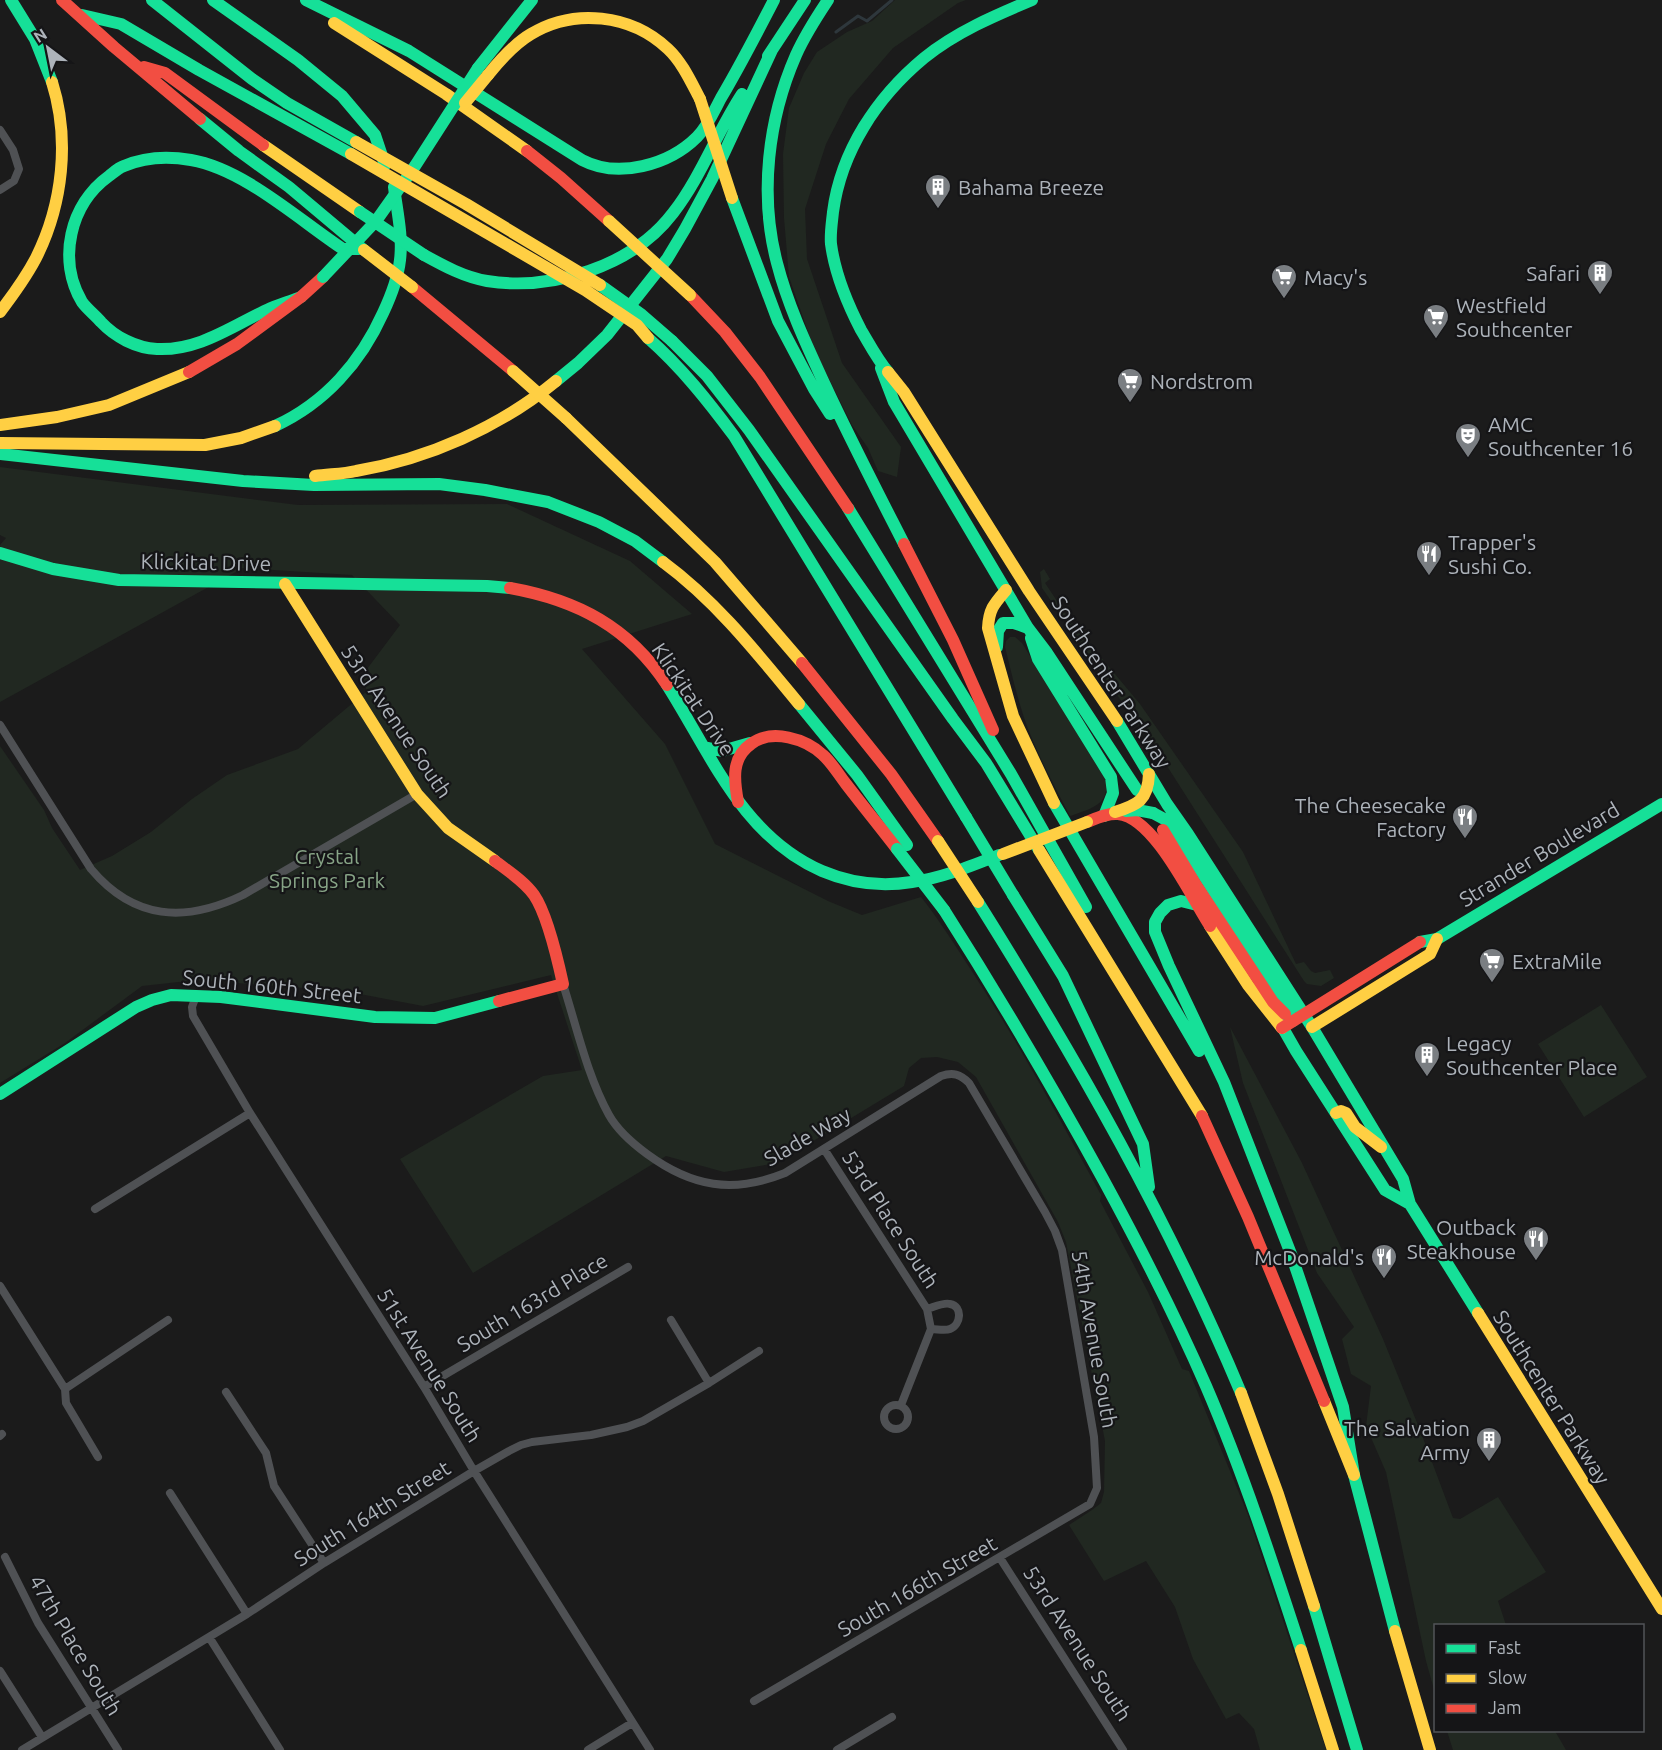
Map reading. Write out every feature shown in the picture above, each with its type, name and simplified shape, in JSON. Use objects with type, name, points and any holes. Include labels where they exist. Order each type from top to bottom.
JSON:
[{"type":"main road","points":[[62,0],[239,151],[289,187],[412,287],[567,418],[715,562],[782,638],[891,774],[938,841],[1030,985],[1107,1117],[1151,1199],[1203,1306],[1248,1412],[1284,1515],[1357,1750]]},
{"type":"main road","points":[[152,0],[256,83],[353,148],[585,290],[637,325],[699,389],[734,436],[1063,976],[1143,1144],[1151,1199]]},
{"type":"main road","points":[[0,442],[94,445],[211,444],[246,437],[281,423],[319,401],[341,380],[367,345],[388,303],[400,260],[399,224],[394,188],[375,135],[342,96],[298,60],[213,0]]},
{"type":"main road","points":[[295,0],[395,60],[501,132],[555,173],[690,295],[725,332],[795,426],[853,514],[1011,774],[1072,881],[1163,1050]]},
{"type":"main road","points":[[306,0],[410,51],[578,158],[594,166],[610,169],[628,168],[659,160],[687,146],[699,134],[740,66],[774,0]]},
{"type":"main road","points":[[0,425],[57,417],[109,405],[152,388],[198,368],[237,344],[301,297],[376,221],[532,0]]},
{"type":"main road","points":[[138,65],[165,73],[243,131],[360,212],[424,255],[454,271],[474,278],[516,285],[549,282],[575,277],[593,270],[620,256],[659,228],[680,204],[733,108],[805,0]]},
{"type":"main road","points":[[828,0],[819,11],[800,47],[783,86],[768,156],[767,204],[773,247],[789,300],[825,385],[869,477],[955,643],[1011,774]]},
{"type":"main road","name":"Southcenter Parkway","points":[[1032,0],[973,26],[925,57],[879,104],[849,153],[840,176],[831,220],[831,243],[838,280],[878,360],[894,402],[1028,628],[1047,653],[1137,790]]},
{"type":"main road","points":[[0,312],[33,266],[45,239],[57,201],[62,167],[60,121],[54,86],[36,40],[14,5]]},
{"type":"main road","points":[[76,12],[121,24],[209,75],[466,204],[608,290],[642,315],[707,375],[749,430],[986,763],[1203,1117],[1257,1238],[1354,1475]]},
{"type":"main road","points":[[483,72],[531,33],[577,17],[610,19],[628,24],[666,48],[687,73],[700,99],[732,198],[778,321],[925,584]]},
{"type":"main road","points":[[243,482],[321,476],[374,468],[421,454],[465,438],[529,403],[572,368],[607,335],[670,255],[705,192],[772,50]]},
{"type":"main road","points":[[301,297],[188,347],[154,349],[134,344],[98,322],[86,308],[77,291],[69,266],[70,230],[88,194],[105,176],[141,159],[170,156],[208,164],[234,176],[264,193],[343,249],[364,250]]},
{"type":"main road","name":"Southcenter Parkway","points":[[878,360],[904,392],[1029,591],[1121,727],[1167,804],[1304,1013],[1402,1179],[1410,1204],[1662,1609]]},
{"type":"main road","points":[[0,454],[243,482],[439,484],[548,502],[608,526],[635,541],[677,572],[717,609],[757,653],[857,775],[1015,1023],[1124,1217],[1206,1386],[1246,1488],[1334,1750]]},
{"type":"main road","name":"Klickitat Drive","points":[[0,553],[53,569],[118,580],[505,587],[539,593],[569,602],[609,624],[654,667],[738,802],[767,838],[795,858],[824,873],[862,883],[901,884],[964,868],[1133,807],[1142,801],[1149,784],[1149,774]]},
{"type":"main road","name":"53rd Avenue South","points":[[285,584],[417,794],[448,828],[511,873],[534,895],[542,911],[563,984]]},
{"type":"main road","points":[[1006,590],[992,607],[989,615],[989,634],[1013,716],[1054,804],[1164,990],[1246,1138]]},
{"type":"main road","points":[[996,656],[996,635],[1001,626],[1010,621],[1028,628],[1038,659],[1114,784],[1109,814]]},
{"type":"main road","points":[[704,747],[727,751],[769,737],[791,737],[802,741],[819,751],[902,847]]},
{"type":"main road","points":[[738,802],[734,777],[736,762],[744,749],[756,741]]},
{"type":"main road","name":"Strander Boulevard","points":[[1287,1025],[1422,941],[1437,939],[1662,804]]},
{"type":"main road","points":[[1109,814],[1137,810],[1175,815]]},
{"type":"main road","points":[[1153,813],[1166,819],[1176,832],[1280,994],[1287,1025]]},
{"type":"main road","points":[[1109,814],[1131,817],[1143,826],[1173,865],[1265,1009],[1287,1025],[1312,1027]]},
{"type":"main road","name":"Southcenter Parkway","points":[[1163,830],[1196,885],[1274,1002],[1336,1113],[1385,1190],[1410,1204]]},
{"type":"main road","points":[[1197,905],[1181,901],[1168,905],[1155,922],[1155,932],[1168,966],[1224,1082],[1291,1254],[1343,1407],[1354,1475],[1430,1750]]},
{"type":"main road","name":"Strander Boulevard","points":[[1312,1027],[1430,954],[1437,939]]},
{"type":"main road","name":"South 160th Street","points":[[0,1094],[146,1002],[171,995],[221,997],[375,1017],[435,1018],[563,984]]},
{"type":"main road","points":[[1336,1113],[1344,1111],[1355,1127],[1386,1152]]},
{"type":"street","points":[[0,130],[13,150],[19,169],[14,181],[0,190]]},
{"type":"street","points":[[0,725],[100,880],[120,896],[146,908],[163,912],[201,911],[222,905],[417,794]]},
{"type":"street","name":"Slade Way","points":[[563,984],[593,1079],[610,1117],[625,1137],[657,1161],[704,1183],[725,1186],[751,1185],[785,1173],[941,1076],[956,1074]]},
{"type":"street","name":"51st Avenue South","points":[[196,996],[192,1007],[193,1016],[250,1113],[650,1750]]},
{"type":"street","name":"54th Avenue South","points":[[956,1074],[969,1083],[1045,1212],[1062,1250],[1094,1437],[1097,1488],[1094,1497]]},
{"type":"street","points":[[94,1209],[250,1113]]},
{"type":"street","name":"53rd Place South","points":[[824,1149],[927,1309],[931,1329],[950,1329],[957,1323],[958,1310],[954,1304],[948,1303],[927,1309]]},
{"type":"street","name":"South 163rd Place","points":[[424,1387],[628,1267]]},
{"type":"street","points":[[0,1286],[64,1389],[66,1403],[98,1457]]},
{"type":"street","points":[[64,1389],[168,1320]]},
{"type":"street","points":[[671,1320],[709,1383]]},
{"type":"street","points":[[901,1405],[931,1329]]},
{"type":"street","name":"South 164th Street","points":[[22,1750],[247,1614],[324,1563],[474,1471],[521,1445],[591,1435],[644,1421],[759,1351]]},
{"type":"street","points":[[226,1392],[266,1453],[274,1486],[324,1563]]},
{"type":"street","points":[[170,1492],[247,1614]]},
{"type":"street","name":"South 166th Street","points":[[754,1701],[1090,1504],[1094,1497]]},
{"type":"street","name":"47th Place South","points":[[5,1557],[38,1623],[118,1750]]},
{"type":"street","name":"53rd Avenue South","points":[[1000,1558],[1123,1750]]},
{"type":"street","points":[[208,1637],[280,1750]]},
{"type":"street","points":[[0,1671],[42,1737]]},
{"type":"street","points":[[837,1750],[892,1717]]},
{"type":"street","points":[[588,1750],[632,1723]]},
{"type":"green space","points":[[895,0],[966,0],[958,3],[893,48],[849,99],[826,144],[805,209],[807,259],[842,363],[901,447],[897,477],[878,471],[868,448],[852,425],[814,349],[789,277],[784,218],[783,154],[789,108],[804,73],[817,52],[847,32],[872,21]]},
{"type":"green space","name":"Crystal Springs Park","points":[[0,467],[298,505],[507,504],[630,561],[692,614],[582,649],[665,744],[715,844],[828,901],[862,915],[921,897],[948,934],[1007,1028],[1055,1111],[1101,1195],[1100,1201],[1148,1292],[1182,1369],[1189,1371],[1248,1515],[1326,1750],[1260,1750],[1254,1729],[1239,1713],[1226,1719],[1193,1659],[1175,1607],[1146,1561],[1104,1581],[1069,1525],[1101,1503],[1104,1492],[1105,1441],[1066,1242],[1058,1222],[976,1077],[958,1062],[937,1057],[921,1058],[909,1068],[904,1086],[777,1163],[724,1172],[666,1156],[473,1273],[400,1159],[543,1076],[582,1070],[551,975],[423,1006],[344,991],[197,980],[142,986],[65,1043],[0,1083],[0,746],[44,810],[52,828],[80,870],[112,856],[151,832],[192,799],[227,775],[298,749],[367,691],[361,677],[400,625],[352,575],[243,568],[0,702],[0,545],[6,538],[0,535]]},
{"type":"green space","points":[[1044,569],[1050,579],[1045,583],[1069,619],[1140,704],[1243,852],[1296,964],[1304,962],[1315,973],[1330,970],[1334,978],[1321,986],[1307,984],[1304,981],[1167,766],[1042,588],[1040,572]]},
{"type":"green space","points":[[1010,637],[1015,637],[1022,643],[1104,776],[1106,793],[1099,804],[1070,816],[1028,730],[1005,647]]},
{"type":"green space","points":[[1601,1005],[1647,1077],[1584,1117],[1538,1044]]},
{"type":"green space","points":[[1230,1027],[1302,1163],[1383,1339],[1453,1518],[1460,1519],[1498,1497],[1546,1572],[1498,1601],[1506,1624],[1434,1624],[1434,1689],[1386,1472],[1366,1426],[1371,1386],[1351,1374],[1342,1339],[1354,1327],[1317,1273],[1243,1083]]},
{"type":"green space","points":[[1447,1732],[1556,1732],[1566,1750],[1453,1750]]},
{"type":"waterway","points":[[836,32],[858,16],[867,21],[892,0]]},
{"type":"traffic: fast","points":[[11,0],[35,39],[52,82]]},
{"type":"traffic: fast","points":[[152,0],[252,79],[287,103],[356,142]]},
{"type":"traffic: fast","points":[[213,0],[298,60],[342,96],[375,135],[385,165]]},
{"type":"traffic: fast","points":[[306,0],[409,51],[582,160],[596,166],[611,168],[627,168],[658,162],[685,147],[701,133],[774,0]]},
{"type":"traffic: fast","points":[[478,68],[532,0]]},
{"type":"traffic: fast","points":[[768,56],[805,0]]},
{"type":"traffic: fast","points":[[828,0],[803,40],[786,80],[773,131],[769,158],[768,211],[777,263],[792,310],[844,425],[904,544]]},
{"type":"traffic: fast","points":[[888,372],[861,330],[835,266],[831,244],[833,212],[844,168],[864,127],[891,90],[907,73],[936,49],[962,32],[1032,0]]},
{"type":"traffic: fast","points":[[82,15],[121,24],[351,154]]},
{"type":"traffic: fast","points":[[556,381],[607,335],[667,259],[712,179],[772,50]]},
{"type":"traffic: fast","points":[[323,277],[376,221],[415,166],[478,68]]},
{"type":"traffic: fast","points":[[424,255],[470,277],[512,283],[564,278],[613,261],[636,248],[656,232],[673,213],[692,185],[742,94]]},
{"type":"traffic: fast","points":[[200,119],[289,187],[364,250]]},
{"type":"traffic: fast","points":[[301,297],[271,308],[216,336],[188,346],[157,349],[134,344],[119,337],[101,322],[82,302],[74,286],[69,251],[77,217],[96,188],[120,168],[148,159],[191,160],[211,165],[251,184],[343,249],[359,249]]},
{"type":"traffic: fast","points":[[275,426],[310,406],[340,379],[364,348],[383,313],[398,273],[401,251],[394,187]]},
{"type":"traffic: fast","points":[[732,198],[778,321],[830,414]]},
{"type":"traffic: fast","points":[[360,212],[424,255]]},
{"type":"traffic: fast","points":[[600,285],[642,315],[672,341]]},
{"type":"traffic: fast","points":[[648,338],[694,385],[734,436],[966,817]]},
{"type":"traffic: fast","points":[[672,341],[707,376],[749,430],[986,763],[1039,850]]},
{"type":"traffic: fast","points":[[881,368],[894,402],[1028,628],[1047,653],[1137,790]]},
{"type":"traffic: fast","points":[[0,454],[243,481],[314,485],[439,484],[485,490],[548,502],[599,522],[635,541],[663,562]]},
{"type":"traffic: fast","points":[[848,508],[1011,774],[1086,907]]},
{"type":"traffic: fast","points":[[0,553],[53,569],[119,580],[510,588]]},
{"type":"traffic: fast","points":[[997,647],[998,631],[1003,623],[1014,623],[1028,628]]},
{"type":"traffic: fast","points":[[1031,638],[1038,659],[1111,777],[1113,793],[1104,816]]},
{"type":"traffic: fast","points":[[667,685],[714,765],[749,815],[770,837],[794,856],[822,871],[866,883],[889,884],[945,875],[999,855]]},
{"type":"traffic: fast","points":[[799,704],[857,775],[907,845]]},
{"type":"traffic: fast","points":[[1117,721],[1167,804],[1312,1027],[1403,1179],[1410,1204],[1478,1313]]},
{"type":"traffic: fast","points":[[704,747],[722,751],[750,743]]},
{"type":"traffic: fast","points":[[1054,803],[1199,1051]]},
{"type":"traffic: fast","points":[[1420,942],[1437,939],[1662,804]]},
{"type":"traffic: fast","points":[[1126,811],[1137,810],[1153,813]]},
{"type":"traffic: fast","points":[[1153,813],[1166,820],[1176,832],[1280,995],[1293,1021]]},
{"type":"traffic: fast","points":[[966,817],[1013,895]]},
{"type":"traffic: fast","points":[[897,849],[944,910]]},
{"type":"traffic: fast","points":[[1013,895],[1063,976],[1143,1144],[1149,1187]]},
{"type":"traffic: fast","points":[[1197,905],[1181,901],[1168,905],[1155,922],[1155,932],[1224,1082],[1291,1254],[1343,1407],[1354,1475],[1395,1631]]},
{"type":"traffic: fast","points":[[978,902],[1051,1021],[1120,1142],[1183,1266],[1241,1393]]},
{"type":"traffic: fast","points":[[944,910],[1065,1111],[1170,1307],[1206,1386],[1245,1484],[1301,1650]]},
{"type":"traffic: fast","points":[[0,1094],[136,1007],[171,995],[221,997],[375,1017],[435,1018],[499,1001]]},
{"type":"traffic: fast","points":[[1280,1023],[1385,1190],[1410,1204]]},
{"type":"traffic: fast","points":[[1314,1606],[1357,1750]]},
{"type":"traffic: slow","points":[[488,75],[513,47],[531,34],[565,20],[602,19],[637,28],[668,49],[682,66],[700,99]]},
{"type":"traffic: slow","points":[[334,23],[446,94],[527,151]]},
{"type":"traffic: slow","points":[[465,103],[488,75]]},
{"type":"traffic: slow","points":[[0,312],[36,258],[58,194],[61,171],[61,126],[52,82]]},
{"type":"traffic: slow","points":[[700,99],[732,198]]},
{"type":"traffic: slow","points":[[356,142],[466,204],[600,285]]},
{"type":"traffic: slow","points":[[263,145],[360,212]]},
{"type":"traffic: slow","points":[[351,154],[585,290],[637,325],[648,338]]},
{"type":"traffic: slow","points":[[609,221],[690,295]]},
{"type":"traffic: slow","points":[[364,250],[412,287]]},
{"type":"traffic: slow","points":[[513,371],[566,418]]},
{"type":"traffic: slow","points":[[0,425],[57,417],[109,405],[189,372]]},
{"type":"traffic: slow","points":[[888,372],[904,392],[1029,591],[1117,721]]},
{"type":"traffic: slow","points":[[315,476],[383,466],[462,439],[511,413],[556,381]]},
{"type":"traffic: slow","points":[[566,418],[715,562],[802,663]]},
{"type":"traffic: slow","points":[[0,443],[205,445],[241,438],[275,426]]},
{"type":"traffic: slow","points":[[663,562],[701,593],[799,704]]},
{"type":"traffic: slow","points":[[285,584],[417,794],[448,828],[495,861]]},
{"type":"traffic: slow","points":[[1006,590],[993,607],[988,628],[1013,716],[1054,803]]},
{"type":"traffic: slow","points":[[1115,812],[1136,804],[1144,796],[1149,774]]},
{"type":"traffic: slow","points":[[1003,854],[1087,822]]},
{"type":"traffic: slow","points":[[938,841],[978,902]]},
{"type":"traffic: slow","points":[[1039,850],[1202,1116]]},
{"type":"traffic: slow","points":[[1210,926],[1248,985],[1282,1028]]},
{"type":"traffic: slow","points":[[1312,1027],[1430,954],[1437,939]]},
{"type":"traffic: slow","points":[[1336,1113],[1341,1111],[1346,1113],[1355,1127],[1381,1147]]},
{"type":"traffic: slow","points":[[1478,1313],[1662,1609]]},
{"type":"traffic: slow","points":[[1241,1393],[1278,1494],[1314,1606]]},
{"type":"traffic: slow","points":[[1324,1401],[1354,1475]]},
{"type":"traffic: slow","points":[[1395,1631],[1430,1750]]},
{"type":"traffic: slow","points":[[1301,1650],[1333,1750]]},
{"type":"traffic: jam","points":[[62,0],[200,119]]},
{"type":"traffic: jam","points":[[144,67],[165,73],[263,145]]},
{"type":"traffic: jam","points":[[527,151],[609,221]]},
{"type":"traffic: jam","points":[[189,372],[237,344],[301,297],[323,277]]},
{"type":"traffic: jam","points":[[412,287],[513,371]]},
{"type":"traffic: jam","points":[[690,295],[725,332],[760,377],[848,508]]},
{"type":"traffic: jam","points":[[904,544],[953,640],[993,730]]},
{"type":"traffic: jam","points":[[510,588],[557,600],[599,619],[636,647],[667,685]]},
{"type":"traffic: jam","points":[[802,663],[891,774],[938,841]]},
{"type":"traffic: jam","points":[[738,802],[736,770],[740,756],[745,750],[759,739],[769,737],[779,736],[798,740],[816,749],[826,758],[897,849]]},
{"type":"traffic: jam","points":[[1087,822],[1114,814],[1132,818],[1158,843],[1210,926]]},
{"type":"traffic: jam","points":[[1163,830],[1196,885],[1273,1002],[1285,1014]]},
{"type":"traffic: jam","points":[[495,861],[526,885],[539,903],[552,938],[563,984],[499,1001]]},
{"type":"traffic: jam","points":[[1282,1028],[1420,942]]},
{"type":"traffic: jam","points":[[1202,1116],[1248,1217],[1324,1401]]},
{"type":"place","name":"Bahama Breeze","points":[[938,210]]},
{"type":"place","name":"Safari","points":[[1600,296]]},
{"type":"place","name":"Macy's","points":[[1284,300]]},
{"type":"place","name":"Westfield Southcenter","points":[[1436,340]]},
{"type":"place","name":"Nordstrom","points":[[1130,404]]},
{"type":"place","name":"AMC Southcenter 16","points":[[1468,459]]},
{"type":"place","name":"Trapper's Sushi Co.","points":[[1429,577]]},
{"type":"place","name":"The Cheesecake Factory","points":[[1465,840]]},
{"type":"place","name":"ExtraMile","points":[[1492,984]]},
{"type":"place","name":"Legacy Southcenter Place","points":[[1427,1078]]},
{"type":"place","name":"Outback Steakhouse","points":[[1536,1262]]},
{"type":"place","name":"McDonald's","points":[[1384,1280]]},
{"type":"place","name":"The Salvation Army","points":[[1489,1463]]}]
